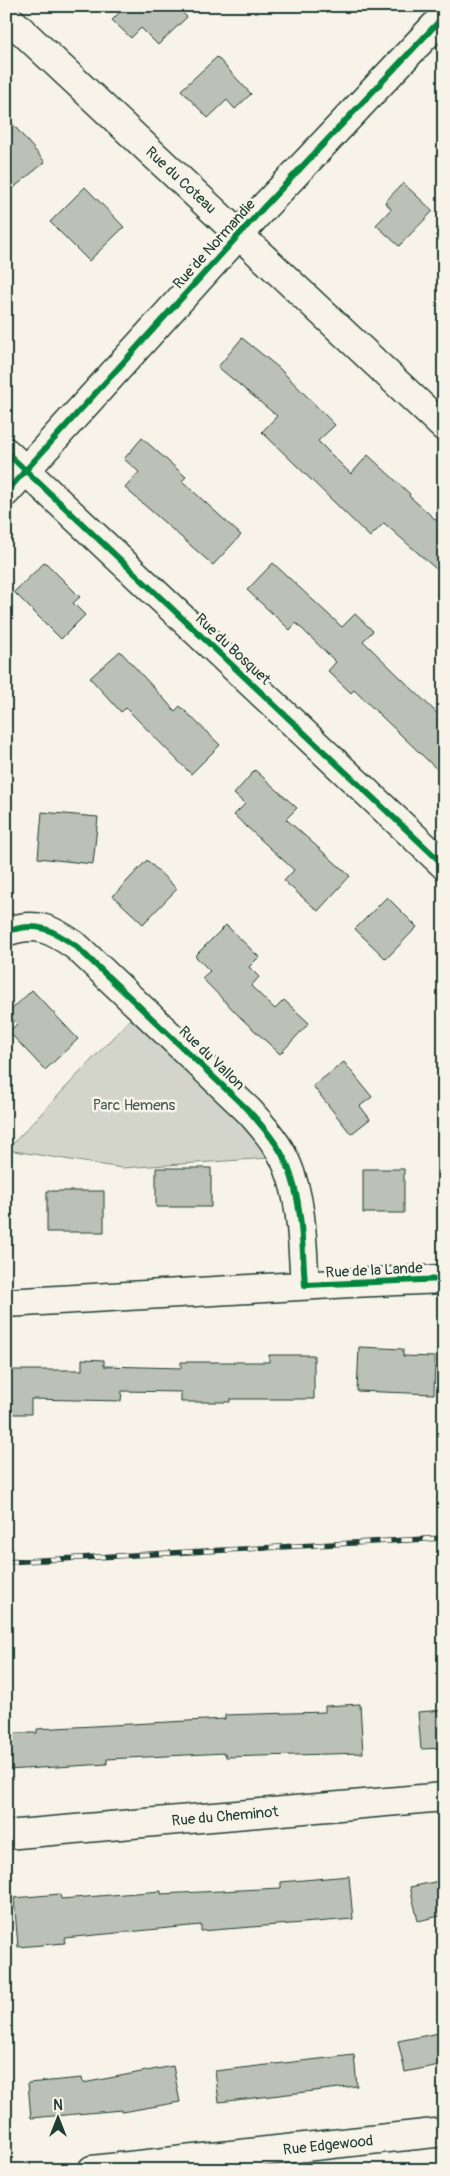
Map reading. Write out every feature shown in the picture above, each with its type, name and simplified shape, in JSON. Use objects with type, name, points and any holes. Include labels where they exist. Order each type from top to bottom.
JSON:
[{"type":"street","name":"Rue du Coteau","points":[[6,16],[444,426]]},
{"type":"street","name":"Rue de Normandie","points":[[6,492],[16,461],[240,235],[444,16]]},
{"type":"street","name":"Rue du Bosquet","points":[[16,461],[444,864]]},
{"type":"street","name":"Rue du Vallon","points":[[6,932],[22,928],[40,927],[56,932],[77,946],[242,1104],[262,1126],[281,1153],[293,1182],[301,1234],[305,1285]]},
{"type":"street","name":"Rue de la Lande","points":[[6,1303],[305,1285],[444,1279]]},
{"type":"street","name":"Rue du Cheminot","points":[[6,1835],[444,1797]]},
{"type":"street","name":"Rue Edgewood","points":[[92,2170],[444,2132]]},
{"type":"green space","name":"Parc Hemens","points":[[132,1017],[250,1131],[270,1158],[122,1168],[7,1150]]},
{"type":"building","points":[[120,6],[176,6],[187,17],[158,45],[141,28],[131,38],[112,20],[123,9]]},
{"type":"building","points":[[217,57],[251,94],[235,109],[227,100],[208,118],[181,90]]},
{"type":"building","points":[[6,116],[45,162],[6,194]]},
{"type":"building","points":[[403,183],[433,211],[399,246],[376,225],[391,209],[385,202]]},
{"type":"building","points":[[85,187],[124,227],[89,261],[50,222]]},
{"type":"building","points":[[242,338],[279,368],[335,425],[318,441],[351,474],[368,455],[410,494],[409,496],[444,527],[444,576],[384,523],[370,537],[262,432],[277,416],[218,367]]},
{"type":"building","points":[[142,438],[186,477],[182,481],[241,535],[213,565],[125,488],[139,472],[124,459]]},
{"type":"building","points":[[45,562],[80,597],[73,603],[85,615],[61,639],[14,592]]},
{"type":"building","points":[[273,563],[342,627],[355,614],[373,631],[363,641],[444,720],[444,776],[354,690],[351,693],[328,671],[336,662],[296,623],[290,630],[247,590]]},
{"type":"building","points":[[120,651],[175,711],[180,706],[220,745],[191,774],[126,708],[121,712],[90,678]]},
{"type":"building","points":[[255,770],[297,808],[286,819],[350,876],[318,911],[284,881],[294,870],[234,815],[245,804],[234,794]]},
{"type":"building","points":[[42,812],[98,817],[93,864],[38,858]]},
{"type":"building","points":[[147,860],[177,889],[143,924],[113,896]]},
{"type":"building","points":[[387,897],[417,927],[386,959],[355,929]]},
{"type":"building","points":[[226,925],[259,957],[249,967],[259,977],[251,986],[275,1009],[284,1000],[309,1023],[280,1054],[202,978],[210,971],[195,956]]},
{"type":"building","points":[[32,990],[78,1039],[45,1070],[9,1032],[17,1024],[7,1014]]},
{"type":"building","points":[[344,1062],[372,1097],[360,1106],[370,1119],[351,1134],[313,1086]]},
{"type":"building","points":[[156,1168],[211,1168],[211,1207],[156,1207]]},
{"type":"building","points":[[363,1169],[404,1169],[404,1213],[363,1213]]},
{"type":"building","points":[[47,1191],[104,1191],[104,1232],[47,1232]]},
{"type":"building","points":[[359,1347],[403,1349],[403,1356],[435,1357],[434,1394],[357,1391]]},
{"type":"building","points":[[269,1355],[314,1355],[314,1399],[230,1399],[230,1402],[181,1402],[181,1392],[122,1391],[121,1401],[31,1399],[31,1414],[6,1414],[6,1370],[82,1370],[82,1359],[104,1360],[104,1366],[181,1368],[181,1362],[269,1362]]},
{"type":"building","points":[[360,1704],[363,1753],[226,1757],[225,1753],[107,1759],[107,1764],[6,1770],[6,1733],[37,1733],[37,1729],[225,1719],[225,1715],[325,1712],[325,1706]]},
{"type":"building","points":[[444,1710],[444,1748],[421,1749],[418,1712]]},
{"type":"building","points":[[349,1876],[353,1919],[201,1931],[201,1925],[64,1938],[65,1943],[18,1947],[14,1898],[60,1894],[61,1899],[161,1891],[161,1894],[281,1888],[281,1882]]},
{"type":"building","points":[[444,1880],[444,1915],[418,1921],[410,1887]]},
{"type":"building","points":[[444,2032],[444,2064],[405,2072],[398,2041]]},
{"type":"building","points":[[354,2055],[357,2086],[219,2102],[215,2071]]},
{"type":"building","points":[[173,2066],[180,2102],[122,2112],[122,2110],[31,2118],[28,2083],[82,2078],[83,2083]]},
{"type":"railway","points":[[6,1562],[444,1538]]},
{"type":"cycle path","points":[[6,492],[264,207],[444,16]]},
{"type":"cycle path","points":[[6,452],[444,865]]},
{"type":"cycle path","points":[[6,932],[26,927],[35,927],[51,931],[77,947],[249,1111],[281,1152],[293,1181],[301,1226],[305,1285],[444,1279]]}]
